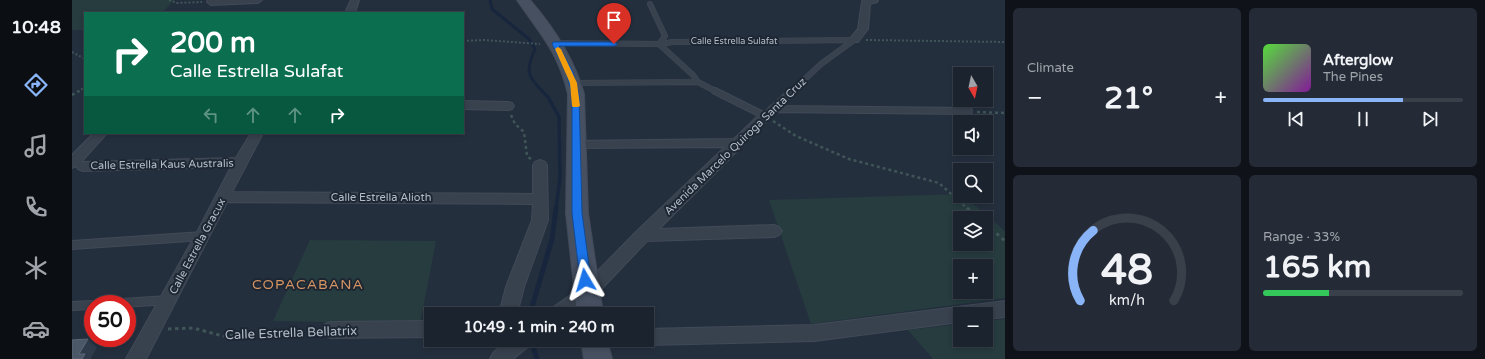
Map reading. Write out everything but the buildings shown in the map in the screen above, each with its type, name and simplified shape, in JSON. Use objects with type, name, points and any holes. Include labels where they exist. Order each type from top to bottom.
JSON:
[{"type":"main road","points":[[523,0],[542,23],[555,44],[574,83],[576,94],[577,213],[588,304]]},
{"type":"main road","points":[[595,347],[598,359]]},
{"type":"street","points":[[210,3],[258,0]]},
{"type":"street","points":[[350,12],[355,0]]},
{"type":"street","name":"Avenida Marcelo Quiroga Santa Cruz","points":[[854,40],[863,29],[866,2],[874,0]]},
{"type":"street","points":[[464,106],[508,106]]},
{"type":"street","name":"Avenida Marcelo Quiroga Santa Cruz","points":[[588,304],[643,234],[736,143],[769,113]]},
{"type":"street","points":[[78,164],[100,134]]},
{"type":"street","name":"Calle Estrella Gracux","points":[[136,359],[203,236],[240,162],[256,134]]},
{"type":"street","points":[[576,144],[736,143]]},
{"type":"street","name":"Calle Estrella Kaus Australis","points":[[78,164],[240,162]]},
{"type":"street","points":[[510,307],[515,287],[540,220],[540,165]]},
{"type":"street","name":"Calle Estrella Alioth","points":[[223,197],[540,199]]},
{"type":"street","points":[[643,234],[774,231]]},
{"type":"street","points":[[993,310],[1005,309]]},
{"type":"street","points":[[654,337],[814,333],[953,315]]},
{"type":"street","name":"Calle Estrella Bellatrix","points":[[330,330],[424,329]]},
{"type":"lane","points":[[650,4],[665,36],[659,44],[693,75],[698,82]]},
{"type":"lane","name":"Calle Estrella Sulafat","points":[[555,44],[659,44],[673,42],[854,40]]},
{"type":"lane","name":"Avenida Marcelo Quiroga Santa Cruz","points":[[769,113],[821,64],[854,40]]},
{"type":"lane","points":[[574,83],[698,82],[769,113],[969,111]]},
{"type":"lane","points":[[72,244],[203,236]]},
{"type":"lane","points":[[136,302],[168,300]]},
{"type":"lane","points":[[72,306],[84,305]]},
{"type":"path","points":[[169,0],[177,3],[210,3]]},
{"type":"path","points":[[464,41],[484,40],[532,44],[555,44]]},
{"type":"path","points":[[854,40],[1005,42]]},
{"type":"path","points":[[72,52],[84,58]]},
{"type":"path","points":[[72,95],[84,88]]},
{"type":"path","points":[[508,106],[515,124],[524,132],[527,156],[540,165]]},
{"type":"path","points":[[969,111],[1005,113]]},
{"type":"path","points":[[769,113],[796,136],[849,159],[940,183],[971,211]]},
{"type":"path","points":[[993,230],[1005,241]]},
{"type":"path","name":"Calle Estrella Bellatrix","points":[[152,330],[193,328],[223,336],[310,334],[330,330]]},
{"type":"green space","points":[[72,0],[174,0],[163,12],[84,12],[84,30],[72,30]]},
{"type":"green space","points":[[953,194],[953,203],[972,203],[982,211],[953,211],[953,251],[993,251],[993,221],[1005,231],[1005,298],[811,324],[769,200]]},
{"type":"green space","points":[[310,240],[436,241],[420,324],[273,321]]},
{"type":"green space","points":[[1005,319],[1005,359],[933,359],[908,330],[953,325],[953,347],[993,347],[993,320]]},
{"type":"waterway","points":[[490,0],[492,9],[529,39],[535,49],[530,62],[529,72],[533,81],[543,92]]},
{"type":"waterway","points":[[543,92],[548,97],[559,117],[560,178],[556,209]]},
{"type":"waterway","points":[[532,307],[552,239],[556,208]]},
{"type":"waterway","points":[[533,347],[537,359]]},
{"type":"slow traffic","points":[[558,49],[574,83],[576,106]]},
{"type":"district","name":"COPACABANA","points":[[308,284]]},
{"type":"route","points":[[585,280],[577,213],[576,94],[574,83],[555,44],[614,44]]}]
